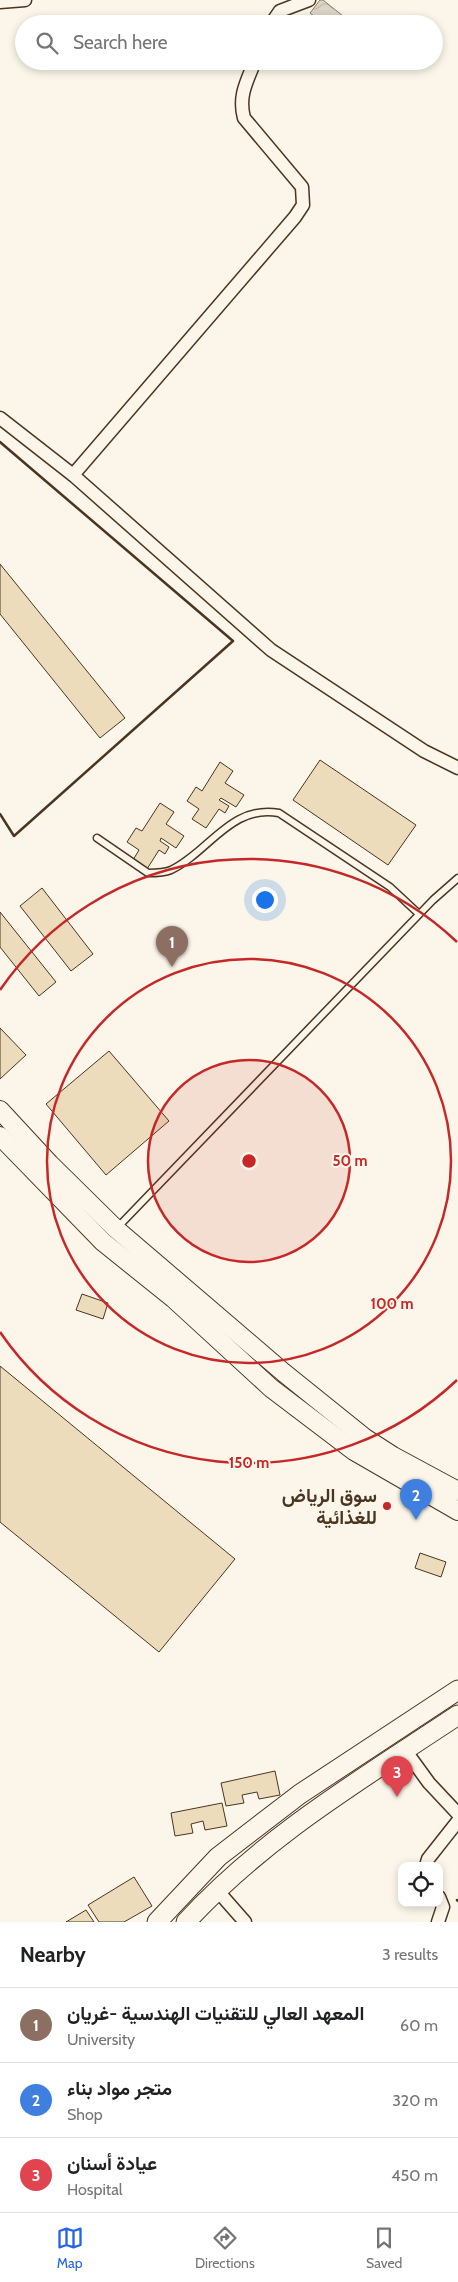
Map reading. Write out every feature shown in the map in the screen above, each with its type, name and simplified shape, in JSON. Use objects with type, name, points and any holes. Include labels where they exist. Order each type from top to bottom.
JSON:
[{"type":"main road","points":[[0,1110],[50,1164],[179,1294]]},
{"type":"main road","points":[[0,1136],[103,1242],[179,1294],[360,1445],[458,1511]]},
{"type":"main road","points":[[360,1445],[458,1491]]},
{"type":"main road","points":[[157,1922],[218,1857],[255,1828],[300,1794],[458,1690]]},
{"type":"main road","points":[[186,1922],[216,1890],[250,1859],[314,1810],[458,1715]]},
{"type":"street","points":[[0,2],[25,0]]},
{"type":"street","points":[[277,15],[280,10],[309,0]]},
{"type":"street","points":[[73,475],[295,217],[303,205],[302,187],[244,118],[240,104],[243,89],[251,70]]},
{"type":"street","points":[[0,418],[73,475],[271,650],[424,751],[458,768]]},
{"type":"street","points":[[405,1750],[429,1783],[458,1814]]},
{"type":"street","points":[[427,1862],[458,1820]]},
{"type":"street","points":[[216,1890],[245,1922]]},
{"type":"street","points":[[438,1922],[443,1907]]},
{"type":"lane","points":[[97,838],[148,873],[158,873],[169,871],[183,862],[243,816],[257,811],[279,813],[390,887],[419,914]]},
{"type":"lane","points":[[103,1242],[419,914],[458,878]]},
{"type":"water","points":[[320,0],[323,0],[342,15],[313,15],[310,13]]},
{"type":"building","points":[[0,564],[125,718],[100,738],[0,614]]},
{"type":"building","points":[[320,760],[416,825],[388,865],[293,800]]},
{"type":"building","points":[[220,762],[233,771],[225,783],[244,795],[236,807],[221,798],[219,800],[229,806],[225,813],[219,809],[206,828],[192,819],[199,809],[187,801],[196,787],[202,791]]},
{"type":"building","points":[[160,803],[174,812],[166,824],[184,836],[176,848],[161,838],[160,841],[169,847],[165,854],[159,850],[147,869],[133,860],[139,850],[127,842],[136,828],[142,831]]},
{"type":"building","points":[[42,888],[93,954],[71,971],[20,906]]},
{"type":"building","points":[[0,912],[56,982],[39,996],[0,947]]},
{"type":"building","points":[[0,1028],[26,1055],[0,1079]]},
{"type":"building","points":[[109,1051],[169,1121],[106,1175],[46,1104]]},
{"type":"building","points":[[82,1294],[108,1303],[103,1319],[76,1310]]},
{"type":"building","points":[[0,1366],[235,1559],[159,1652],[0,1522]]},
{"type":"building","points":[[420,1553],[446,1562],[441,1577],[415,1568]]},
{"type":"building","points":[[275,1771],[280,1795],[259,1799],[257,1792],[242,1795],[244,1803],[226,1806],[221,1783]]},
{"type":"building","points":[[222,1803],[227,1826],[205,1830],[203,1821],[191,1824],[193,1833],[175,1836],[171,1813]]},
{"type":"building","points":[[134,1877],[152,1906],[124,1922],[99,1922],[88,1905]]},
{"type":"building","points":[[86,1910],[94,1922],[66,1922]]},
{"type":"wall","points":[[0,442],[233,641],[14,836],[0,814]]},
{"type":"place","name":"المعهد العالي للتقنيات الهندسية -غريان","points":[[172,967]]},
{"type":"place","name":"سوق الرياض للغذائية","points":[[387,1506]]},
{"type":"place","name":"متجر مواد بناء","points":[[416,1520]]},
{"type":"place","name":"عيادة أسنان","points":[[397,1797]]}]
